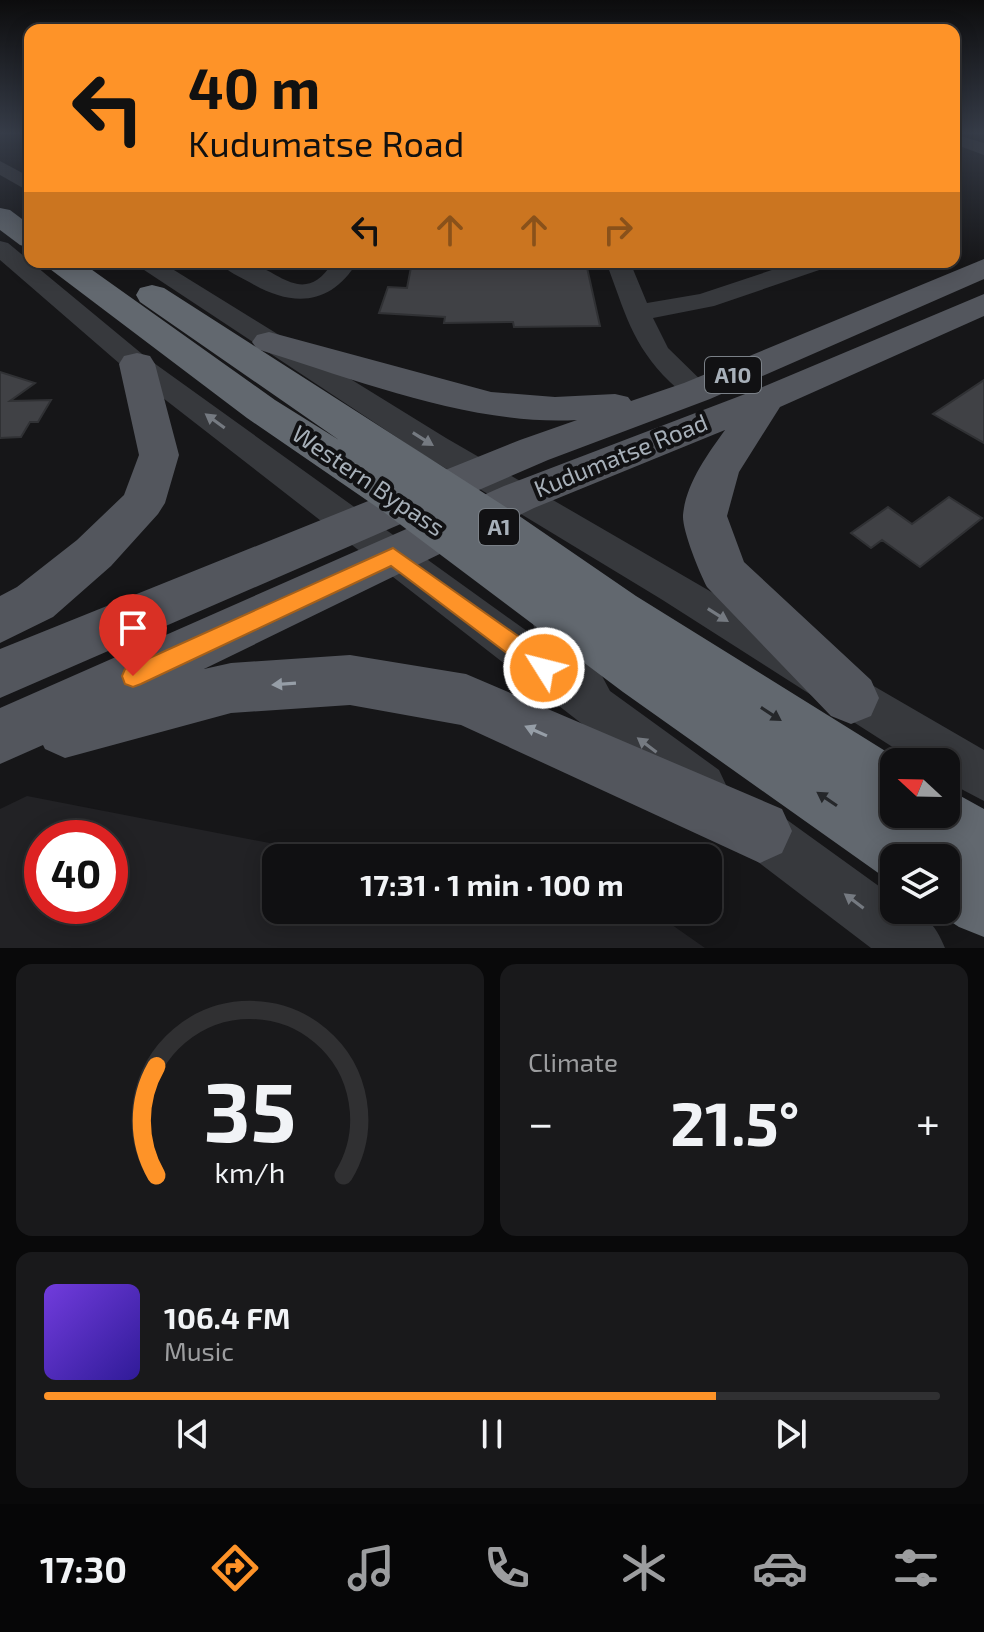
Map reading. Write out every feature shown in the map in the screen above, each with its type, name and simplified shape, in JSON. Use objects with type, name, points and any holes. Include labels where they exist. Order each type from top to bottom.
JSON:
[{"type":"highway","points":[[0,190],[24,208]]},
{"type":"highway","points":[[0,216],[24,213]]},
{"type":"highway","name":"Western Bypass","points":[[68,268],[263,434],[397,498],[643,674],[894,844]]},
{"type":"highway","name":"Western Bypass","points":[[112,268],[495,524],[630,621],[880,784]]},
{"type":"highway","points":[[952,828],[984,847]]},
{"type":"highway","points":[[960,887],[984,902]]},
{"type":"main road","name":"Kudumatse Road","points":[[0,736],[393,556],[499,485],[662,404],[984,268]]},
{"type":"main road","name":"Kudumatse Road","points":[[0,674],[353,526],[499,485],[766,399],[984,304]]},
{"type":"main road","points":[[269,342],[491,404],[555,409],[662,404]]},
{"type":"main road","points":[[0,621],[35,602],[83,563],[143,503],[159,455],[137,364]]},
{"type":"main road","points":[[766,399],[718,471],[705,516],[724,573],[851,698]]},
{"type":"main road","points":[[0,747],[231,688],[350,680],[466,700],[760,831]]},
{"type":"street","points":[[7,178],[24,203]]},
{"type":"street","points":[[0,248],[137,364],[312,464],[345,456],[370,435],[376,418],[368,404]]},
{"type":"street","points":[[153,268],[499,485],[675,588],[984,777]]},
{"type":"street","points":[[242,268],[279,289],[319,289],[337,278],[342,268]]},
{"type":"street","points":[[620,268],[637,313],[658,354],[697,391]]},
{"type":"street","points":[[637,313],[705,301],[802,268]]},
{"type":"street","points":[[263,434],[353,526],[917,948]]},
{"type":"street","points":[[595,705],[560,643],[551,618],[564,590],[585,574],[606,570],[675,588]]},
{"type":"shaded area","points":[[27,796],[274,844],[262,844],[262,924],[671,924],[705,948],[0,948],[0,809]]},
{"type":"building","points":[[411,268],[587,268],[600,326],[514,327],[513,322],[444,323],[445,317],[379,313],[388,287],[407,288]]},
{"type":"building","points":[[0,372],[35,383],[10,401],[51,400],[38,422],[30,422],[21,437],[0,438]]},
{"type":"building","points":[[984,380],[984,443],[933,414]]},
{"type":"building","points":[[949,497],[982,518],[920,567],[882,540],[871,548],[851,533],[888,507],[912,524]]},
{"type":"route","points":[[133,676],[393,556],[544,668]]}]
